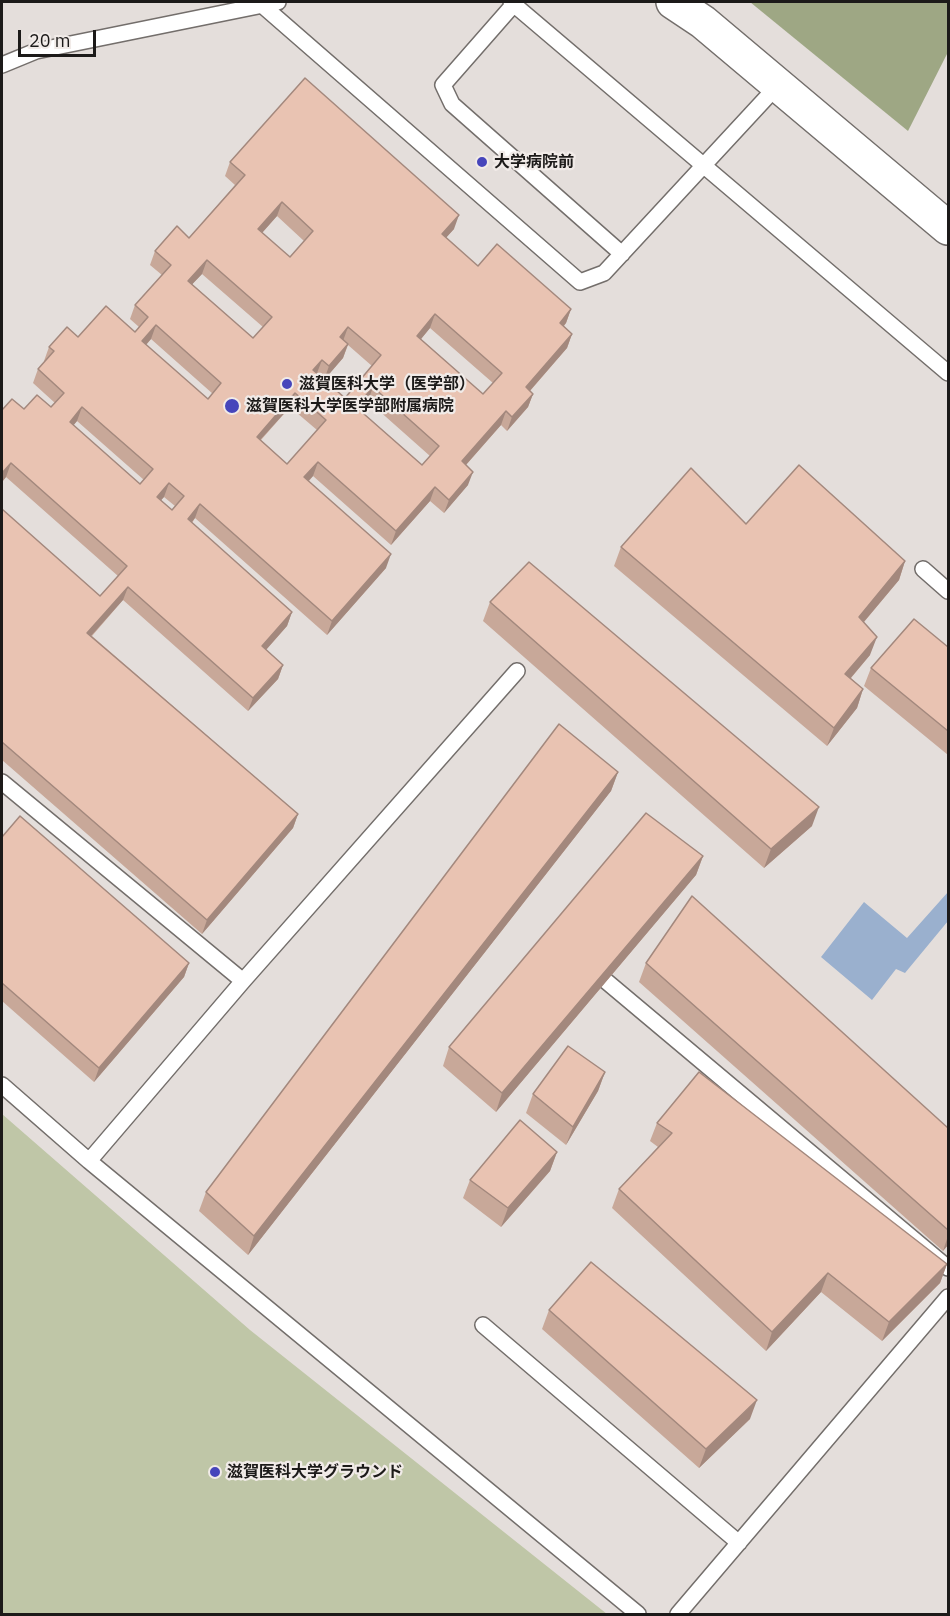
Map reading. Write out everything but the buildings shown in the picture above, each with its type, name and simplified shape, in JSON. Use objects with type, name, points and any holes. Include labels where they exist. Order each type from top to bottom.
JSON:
[{"type":"street","points":[[673,2],[703,22],[779,84],[948,228]]},
{"type":"lane","points":[[2,66],[36,51],[270,3],[580,282],[604,273],[779,84]]},
{"type":"lane","points":[[622,254],[452,104],[443,85],[513,3],[948,373]]},
{"type":"lane","points":[[923,569],[948,591]]},
{"type":"lane","points":[[89,1161],[243,981],[517,671]]},
{"type":"lane","points":[[2,782],[243,981]]},
{"type":"lane","points":[[585,994],[600,976],[948,1268]]},
{"type":"lane","points":[[2,1085],[89,1161],[638,1614]]},
{"type":"lane","points":[[678,1614],[948,1298]]},
{"type":"lane","points":[[483,1325],[738,1543]]},
{"type":"green space","points":[[750,2],[948,2],[948,52],[908,131]]},
{"type":"green space","name":"滋賀医科大学グラウンド","points":[[2,1114],[250,1330],[607,1614],[2,1614]]},
{"type":"water","points":[[948,892],[948,921],[905,973],[896,969],[872,1000],[821,957],[864,902],[907,938]]},
{"type":"place","name":"大学病院前","points":[[482,162]]},
{"type":"place","name":"滋賀医科大学（医学部）","points":[[287,384]]},
{"type":"place","name":"滋賀医科大学医学部附属病院","points":[[232,406]]},
{"type":"place","name":"滋賀医科大学グラウンド","points":[[215,1472]]}]
